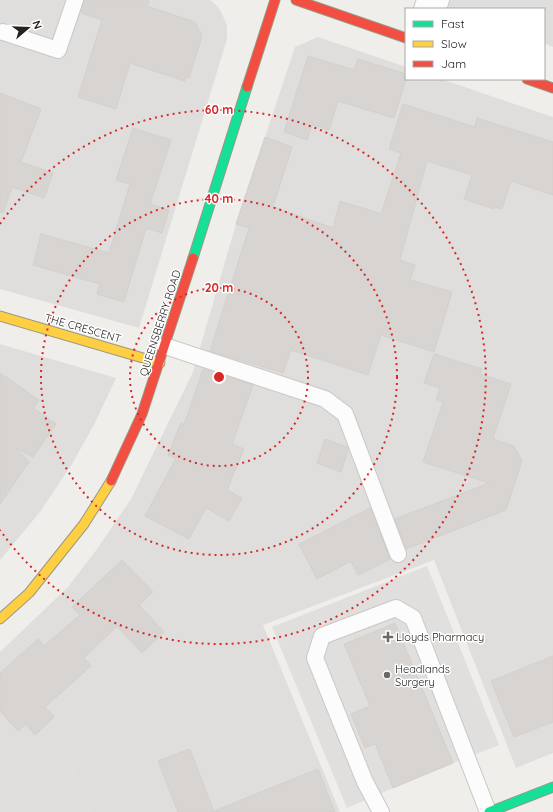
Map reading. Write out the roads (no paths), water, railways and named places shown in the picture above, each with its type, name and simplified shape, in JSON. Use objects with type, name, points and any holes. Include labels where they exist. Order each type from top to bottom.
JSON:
[{"type":"street","name":"QUEENSBERRY ROAD","points":[[0,619],[29,593],[84,524],[111,481],[142,414],[160,363],[275,0]]},
{"type":"street","points":[[296,0],[405,38]]},
{"type":"street","points":[[530,80],[553,88]]},
{"type":"street","name":"THE CRESCENT","points":[[0,316],[160,363]]},
{"type":"street","points":[[489,812],[553,787]]},
{"type":"lane","points":[[3,32],[58,50],[75,0]]},
{"type":"lane","points":[[165,346],[325,399],[345,414],[398,554]]},
{"type":"lane","points":[[381,812],[365,782],[315,658],[322,636],[396,608],[413,618],[489,812]]},
{"type":"place","name":"Lloyds Pharmacy","points":[[388,637]]},
{"type":"place","name":"Headlands Surgery","points":[[387,675]]}]
